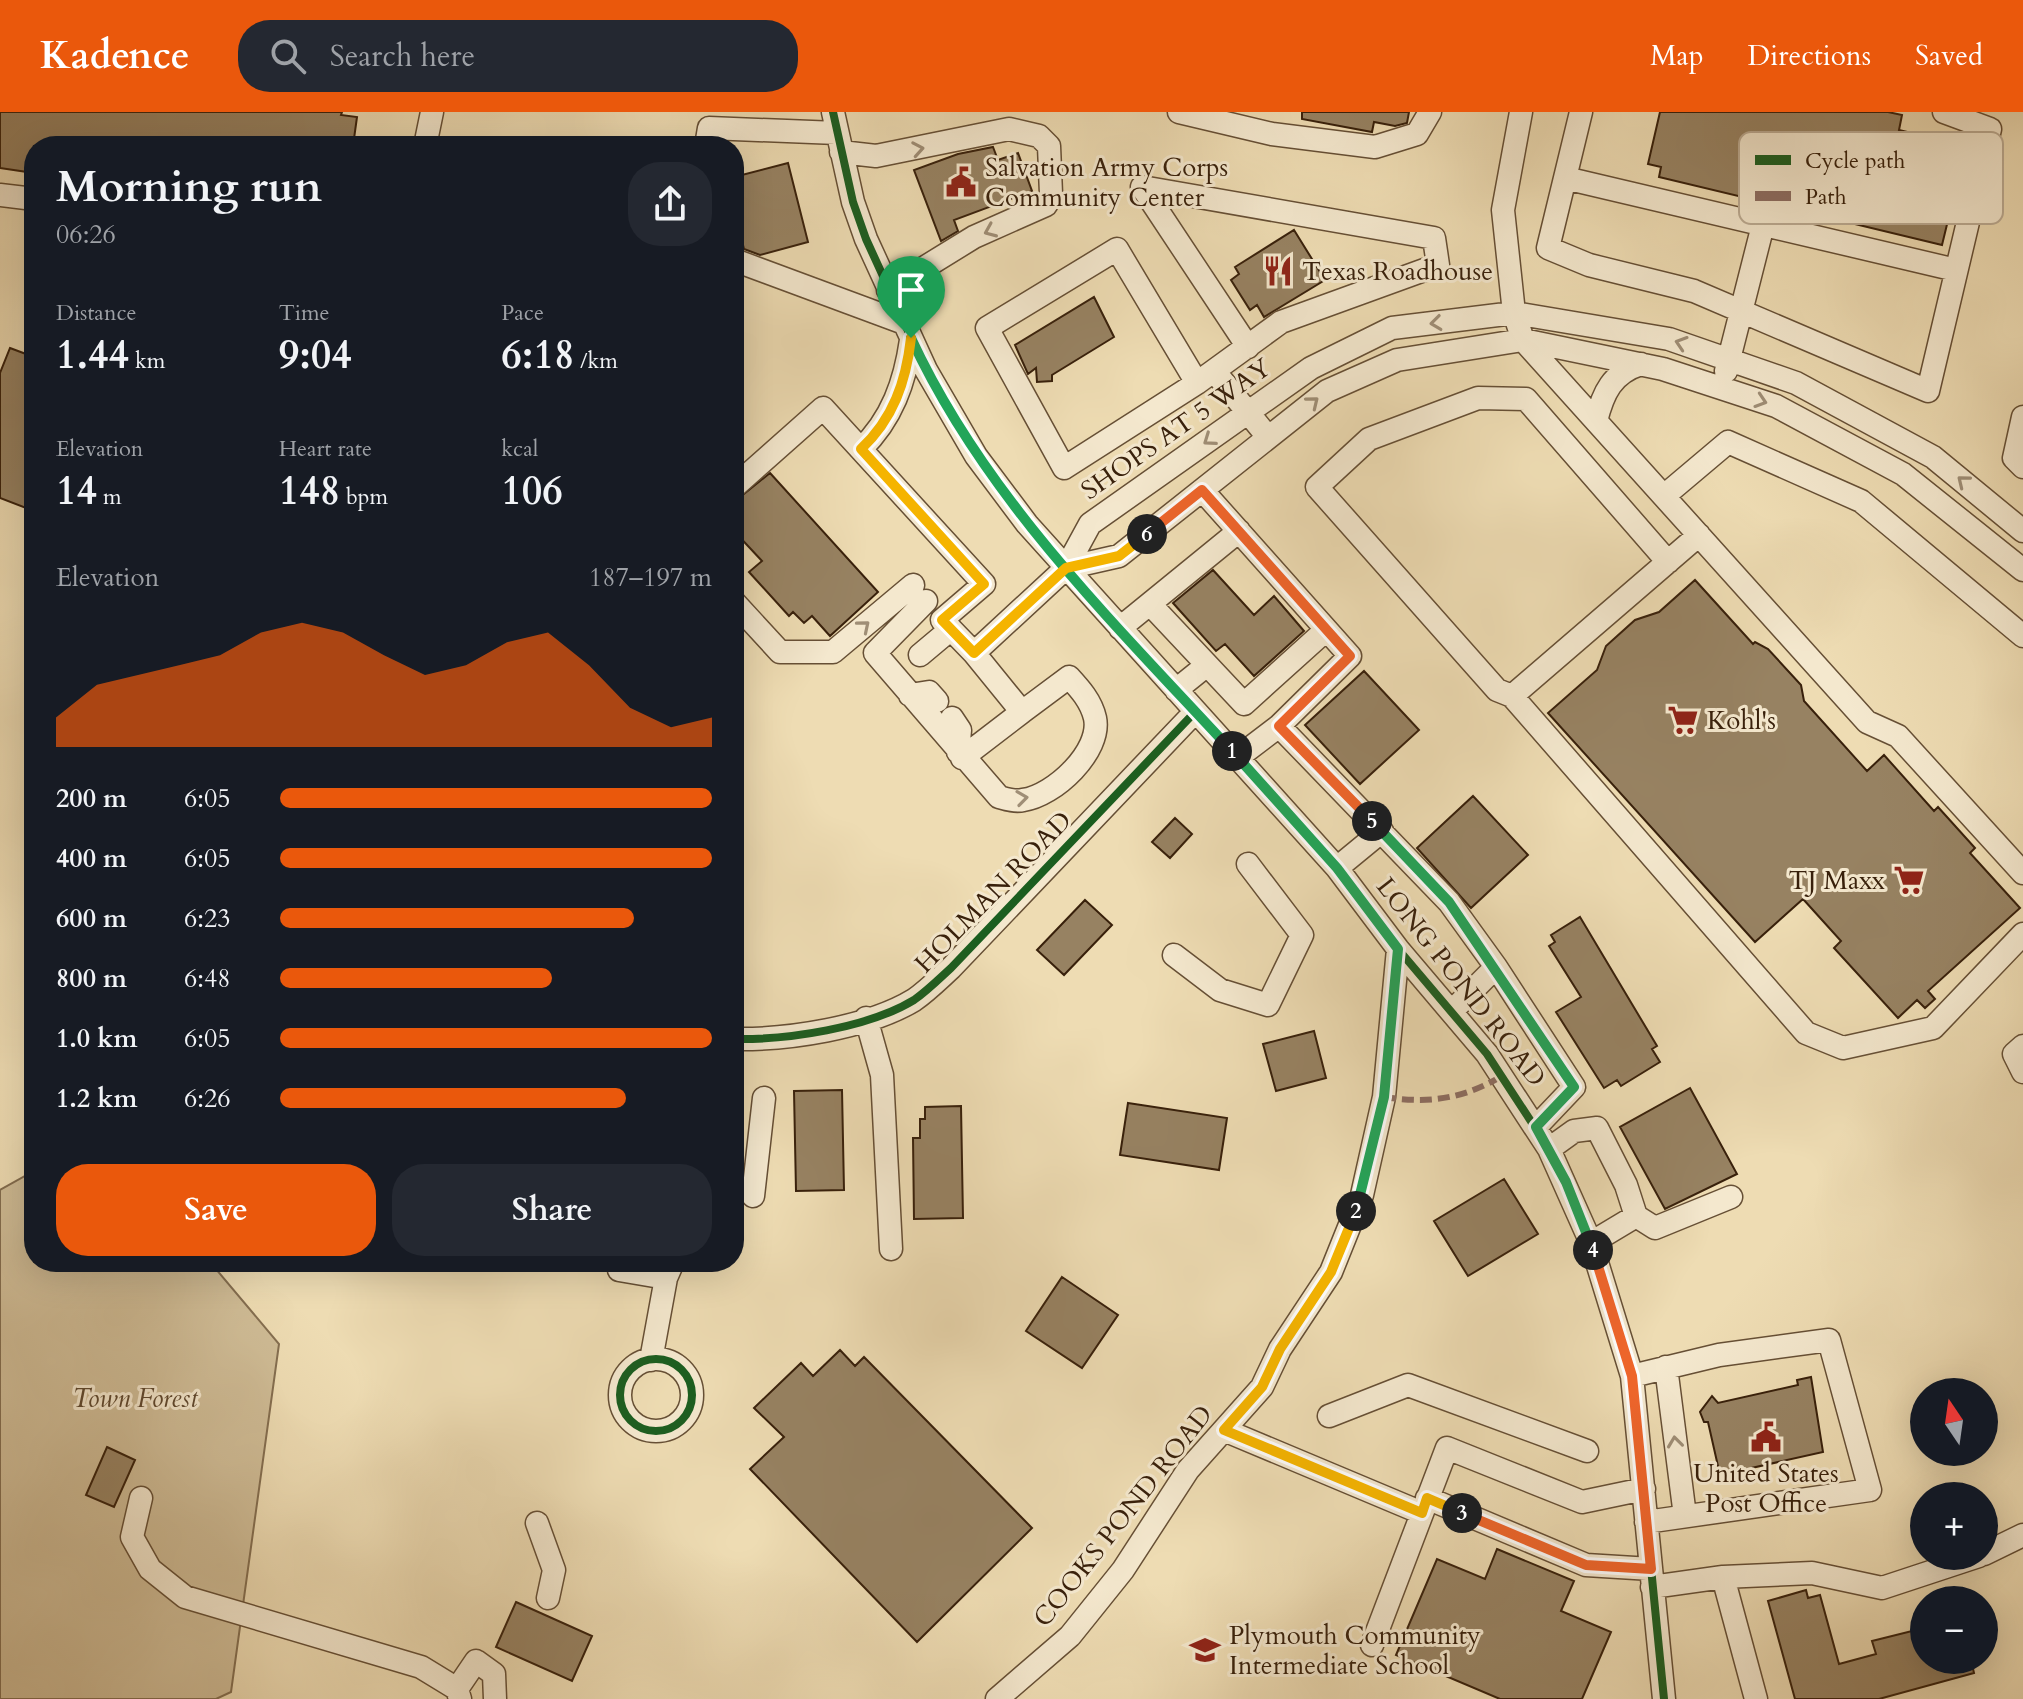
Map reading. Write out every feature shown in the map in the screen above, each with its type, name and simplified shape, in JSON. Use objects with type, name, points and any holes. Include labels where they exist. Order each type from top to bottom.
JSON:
[{"type":"street","points":[[427,136],[432,112]]},
{"type":"street","points":[[1179,112],[1272,134],[1375,147],[1417,134],[1430,112]]},
{"type":"street","points":[[1521,112],[1503,210],[1514,313],[1523,340],[1867,722],[1898,736],[2023,873]]},
{"type":"street","points":[[1581,112],[1548,248],[1589,265],[1694,291],[1928,391],[1967,224]]},
{"type":"street","points":[[1944,112],[1990,129],[1989,132]]},
{"type":"street","points":[[708,136],[709,128],[836,124],[876,156],[1009,129],[1039,136],[1049,146],[1051,194],[1046,205],[974,237],[888,290]]},
{"type":"street","name":"LONG POND ROAD","points":[[836,124],[853,202],[888,290],[944,404],[976,456],[1020,515],[1066,568],[1337,868],[1398,949],[1453,1010],[1549,1149],[1591,1243],[1632,1376],[1664,1699]]},
{"type":"street","points":[[1565,178],[1739,219]]},
{"type":"street","points":[[1248,347],[1142,187],[1434,238],[1438,265],[1281,322],[1248,347],[1206,377],[1064,468],[987,328],[1117,249],[1206,377],[1249,412],[1268,437]]},
{"type":"street","points":[[0,195],[24,198]]},
{"type":"street","points":[[1759,224],[1956,270]]},
{"type":"street","points":[[1721,387],[1744,312],[1763,225]]},
{"type":"street","points":[[744,264],[907,330],[901,390],[877,434],[861,449]]},
{"type":"street","name":"SHOPS AT 5 WAY","points":[[1066,568],[1090,524],[1311,368],[1392,328],[1514,313],[1669,339],[1796,383],[1933,457],[2021,525]]},
{"type":"street","points":[[974,653],[1066,568],[1119,556],[1327,391],[1397,360],[1523,340],[1641,364],[1776,406],[1903,474],[2023,570]]},
{"type":"street","points":[[1596,421],[1601,400],[1614,379],[1623,370],[1641,364]]},
{"type":"street","points":[[1668,562],[1526,399],[1478,398],[1369,439],[1317,487],[1497,690],[1512,696],[1806,1033],[1843,1048],[1933,1028],[2023,934]]},
{"type":"street","points":[[744,479],[823,408],[984,584],[942,620],[974,653],[1022,712]]},
{"type":"street","points":[[2023,417],[2014,458],[2023,467]]},
{"type":"street","points":[[1664,496],[1728,442],[1861,501],[2023,636]]},
{"type":"street","points":[[1202,490],[1350,656],[1279,726],[1237,758]]},
{"type":"street","points":[[1996,548],[2021,525]]},
{"type":"street","points":[[1120,628],[1239,531]]},
{"type":"street","points":[[1512,696],[1699,535]]},
{"type":"street","points":[[833,652],[919,593],[875,653]]},
{"type":"street","points":[[1150,604],[1244,704],[1326,630]]},
{"type":"street","points":[[744,613],[780,652],[875,653],[960,755],[999,797],[1024,800],[1041,794],[1084,757],[1095,739],[1095,719],[1086,696],[1069,677],[960,755]]},
{"type":"street","points":[[920,655],[951,629]]},
{"type":"street","points":[[1176,690],[1207,665]]},
{"type":"street","points":[[910,695],[929,692],[937,701]]},
{"type":"street","name":"HOLMAN ROAD","points":[[744,1039],[783,1037],[866,1018],[913,1000],[945,973],[1195,712]]},
{"type":"street","points":[[952,718],[960,730],[960,755]]},
{"type":"street","points":[[1279,726],[1449,902],[1496,967],[1574,1087],[1536,1127]]},
{"type":"street","points":[[1337,868],[1382,831]]},
{"type":"street","points":[[1174,955],[1220,990],[1268,1005],[1302,935],[1248,864]]},
{"type":"street","name":"COOKS POND ROAD","points":[[997,1699],[1070,1636],[1123,1570],[1188,1470],[1262,1387],[1280,1349],[1331,1272],[1362,1195],[1384,1097],[1398,949]]},
{"type":"street","points":[[1453,1010],[1496,967]]},
{"type":"street","points":[[866,1018],[882,1075],[891,1249]]},
{"type":"street","points":[[2023,1046],[2014,1054],[2023,1072]]},
{"type":"street","points":[[753,1196],[764,1098]]},
{"type":"street","points":[[1549,1149],[1574,1131],[1597,1128],[1626,1185],[1636,1216],[1655,1228],[1731,1197]]},
{"type":"street","points":[[1591,1243],[1636,1216]]},
{"type":"street","points":[[651,1360],[670,1272]]},
{"type":"street","points":[[1632,1376],[1719,1355],[1829,1340],[1870,1490],[1646,1522]]},
{"type":"street","points":[[1666,1367],[1685,1516]]},
{"type":"street","points":[[1329,1416],[1408,1385],[1587,1451]]},
{"type":"street","points":[[1224,1430],[1586,1565],[1651,1578],[1812,1573],[1882,1588],[1937,1570]]},
{"type":"street","points":[[1372,1645],[1447,1448],[1582,1502],[1644,1489]]},
{"type":"street","points":[[141,1498],[132,1537],[150,1569],[185,1597],[421,1667],[459,1694],[476,1661],[494,1674],[495,1699]]},
{"type":"street","points":[[537,1523],[554,1570],[548,1598]]},
{"type":"street","points":[[1998,1547],[2023,1535]]},
{"type":"street","points":[[1723,1577],[1756,1699]]},
{"type":"green space","name":"Town Forest","points":[[24,1177],[24,1272],[218,1272],[279,1344],[231,1692],[216,1699],[0,1699],[0,1190]]},
{"type":"building","points":[[0,112],[342,112],[341,115],[357,117],[354,136],[24,136],[24,172],[0,168]]},
{"type":"building","points":[[1302,112],[1409,112],[1407,123],[1395,126],[1374,122],[1372,132],[1302,119]]},
{"type":"building","points":[[1660,112],[1888,112],[1902,115],[1899,130],[1907,132],[1739,132],[1739,196],[1659,177],[1661,167],[1648,164]]},
{"type":"building","points":[[993,147],[998,160],[1018,153],[1032,191],[954,220],[958,231],[941,241],[914,170],[958,154]]},
{"type":"building","points":[[788,163],[808,242],[760,255],[744,249],[744,174]]},
{"type":"building","points":[[1855,224],[1947,224],[1942,245]]},
{"type":"building","name":"Texas Roadhouse","points":[[1294,230],[1325,280],[1264,317],[1257,305],[1250,310],[1231,280],[1239,274],[1235,267]]},
{"type":"building","points":[[1094,297],[1114,337],[1052,375],[1052,381],[1037,382],[1036,368],[1028,374],[1015,345]]},
{"type":"building","points":[[10,348],[24,353],[24,507],[0,498],[0,373]]},
{"type":"building","points":[[770,473],[878,592],[830,636],[812,616],[804,623],[793,612],[789,616],[749,572],[762,561],[744,542],[744,494]]},
{"type":"building","points":[[1213,570],[1254,615],[1274,596],[1304,631],[1254,676],[1225,644],[1216,651],[1173,603]]},
{"type":"building","points":[[1695,580],[1753,644],[1755,642],[1768,649],[1801,685],[1804,701],[1867,771],[1884,755],[1934,811],[1938,807],[1975,848],[1970,853],[2020,908],[1928,991],[1935,999],[1925,1008],[1917,1000],[1898,1018],[1834,948],[1841,941],[1803,899],[1755,942],[1548,713],[1597,670],[1606,646],[1635,620],[1659,612]]},
{"type":"building","points":[[1364,671],[1419,730],[1360,784],[1305,725]]},
{"type":"building","points":[[1473,796],[1528,855],[1471,908],[1417,848]]},
{"type":"building","points":[[1175,818],[1192,834],[1170,858],[1152,842]]},
{"type":"building","points":[[1085,900],[1112,925],[1064,975],[1037,950]]},
{"type":"building","points":[[1580,917],[1657,1046],[1652,1049],[1660,1062],[1621,1086],[1617,1080],[1604,1088],[1556,1012],[1581,997],[1549,946],[1555,942],[1551,935]]},
{"type":"building","points":[[1314,1031],[1326,1078],[1276,1091],[1263,1044]]},
{"type":"building","points":[[1690,1088],[1737,1174],[1665,1209],[1620,1127]]},
{"type":"building","points":[[842,1090],[844,1190],[796,1191],[794,1091]]},
{"type":"building","points":[[1128,1103],[1227,1118],[1219,1170],[1120,1155]]},
{"type":"building","points":[[961,1106],[963,1218],[914,1219],[913,1138],[920,1138],[920,1119],[925,1119],[925,1107]]},
{"type":"building","points":[[1504,1179],[1538,1234],[1468,1276],[1434,1221]]},
{"type":"building","points":[[1062,1277],[1118,1315],[1082,1368],[1026,1331]]},
{"type":"building","points":[[840,1350],[855,1366],[864,1357],[1032,1528],[917,1642],[750,1469],[784,1437],[754,1408],[801,1363],[813,1376]]},
{"type":"building","name":"United States Post Office","points":[[1811,1377],[1823,1452],[1720,1475],[1708,1422],[1704,1422],[1700,1412],[1712,1396],[1718,1403],[1798,1385],[1797,1380]]},
{"type":"building","points":[[107,1447],[135,1460],[114,1507],[86,1495]]},
{"type":"building","points":[[1497,1549],[1574,1581],[1561,1611],[1611,1632],[1582,1699],[1500,1699],[1396,1655],[1437,1559],[1485,1579]]},
{"type":"building","points":[[1806,1590],[1808,1598],[1820,1595],[1839,1664],[1876,1654],[1872,1641],[1910,1632],[1910,1674],[1970,1674],[1879,1699],[1795,1699],[1768,1601]]},
{"type":"building","points":[[516,1602],[592,1636],[572,1681],[496,1647]]},
{"type":"marked path","points":[[1384,1097],[1416,1100],[1445,1098],[1473,1090],[1502,1076]]},
{"type":"cycle path","points":[[833,112],[853,202],[866,239],[926,370],[976,456],[1027,524],[1337,868],[1398,949],[1487,1054],[1549,1149],[1591,1243],[1632,1376],[1664,1699]]},
{"type":"cycle path","points":[[744,1039],[802,1034],[851,1025],[914,1000],[951,968],[1195,712]]},
{"type":"cycle path","points":[[656,1359],[676,1365],[686,1375],[692,1395],[686,1415],[676,1425],[656,1431],[636,1425],[626,1415],[620,1395],[626,1375],[636,1365],[656,1359]]},
{"type":"place","name":"Salvation Army Corps Community Center","points":[[961,182]]},
{"type":"place","name":"Texas Roadhouse","points":[[1278,271]]},
{"type":"place","name":"Kohl's","points":[[1683,720]]},
{"type":"place","name":"TJ Maxx","points":[[1909,880]]},
{"type":"place","name":"United States Post Office","points":[[1766,1437]]},
{"type":"place","name":"Plymouth Community Intermediate School","points":[[1205,1650]]},
{"type":"route","points":[[911,338],[901,390],[877,434],[861,449],[984,584],[942,620],[974,653],[1066,568],[1119,556],[1202,490],[1350,656],[1279,726],[1449,902],[1496,967],[1574,1087],[1536,1127],[1566,1182],[1591,1243],[1626,1350],[1632,1376],[1651,1569],[1586,1565],[1427,1498],[1422,1513],[1224,1430],[1262,1387],[1280,1349],[1331,1272],[1345,1242],[1362,1195],[1384,1097],[1398,949],[1337,868],[1066,568],[1013,507],[954,422],[911,338]]}]
